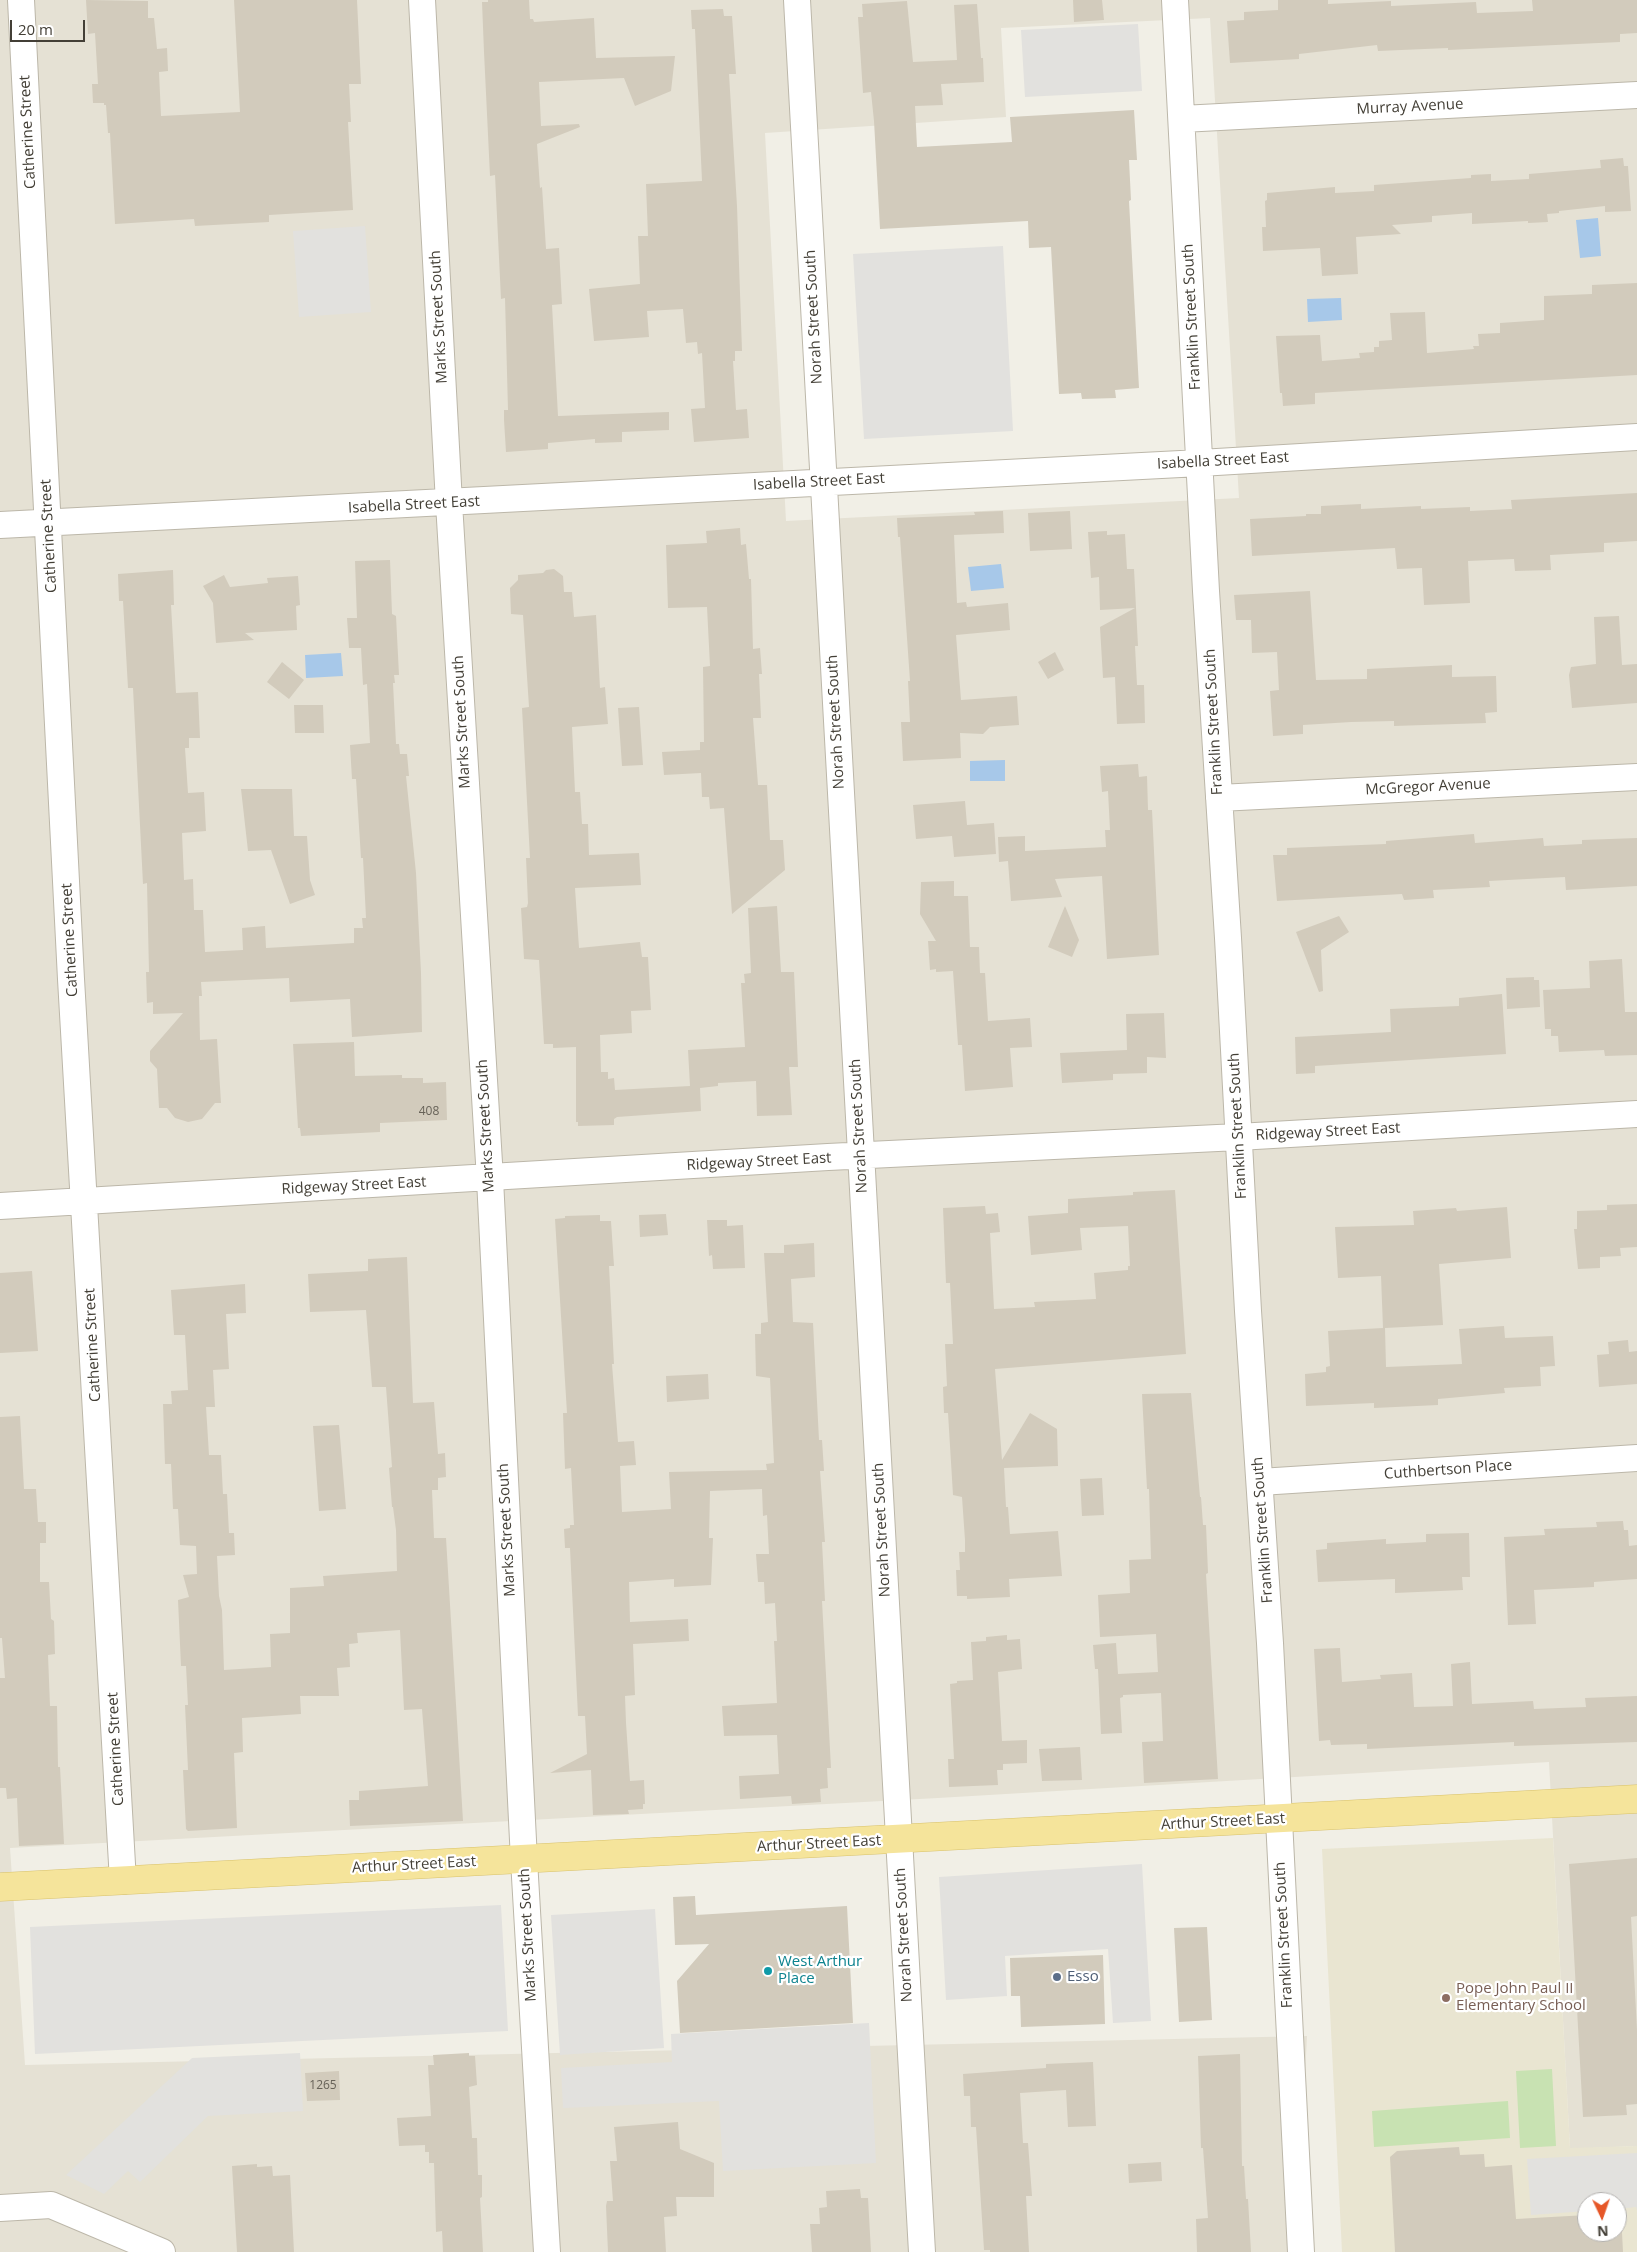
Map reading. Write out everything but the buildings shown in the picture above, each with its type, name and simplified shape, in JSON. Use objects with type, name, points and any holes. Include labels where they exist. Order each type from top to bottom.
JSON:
[{"type":"main road","name":"Arthur Street East","points":[[0,1887],[1637,1799]]},
{"type":"street","name":"Catherine Street","points":[[21,0],[84,1202],[123,1881]]},
{"type":"street","name":"Marks Street South","points":[[422,0],[449,503],[490,1178],[524,1860],[547,2252]]},
{"type":"street","name":"Norah Street South","points":[[797,0],[822,481],[922,2252]]},
{"type":"street","name":"Franklin Street South","points":[[1175,0],[1238,1137],[1260,1482],[1300,2252]]},
{"type":"street","name":"Murray Avenue","points":[[1182,119],[1637,95]]},
{"type":"street","name":"Isabella Street East","points":[[0,525],[449,503],[822,481],[1200,463],[1637,438]]},
{"type":"street","name":"McGregor Avenue","points":[[1219,798],[1637,777]]},
{"type":"street","name":"Ridgeway Street East","points":[[0,1206],[861,1156],[1637,1114]]},
{"type":"street","name":"Cuthbertson Place","points":[[1260,1482],[1637,1458]]},
{"type":"street","points":[[0,2208],[51,2205],[162,2252]]},
{"type":"shaded area","points":[[0,0],[1637,0],[1637,2146],[1570,2149],[1549,1762],[938,1798],[10,1848],[25,2065],[1307,2036],[1296,2252],[0,2252]],"holes":[[[1210,18],[1239,498],[786,521],[765,133],[1006,117],[1001,28]]]},
{"type":"shaded area","points":[[1138,24],[1142,91],[1025,97],[1021,30]]},
{"type":"shaded area","points":[[365,226],[371,312],[299,317],[293,231]]},
{"type":"shaded area","points":[[1003,246],[1013,431],[864,439],[853,254]]},
{"type":"shaded area","name":"Pope John Paul II Elementary School","points":[[1553,1838],[1570,2148],[1637,2146],[1637,2252],[1342,2252],[1322,1849]]},
{"type":"shaded area","points":[[1142,1864],[1151,2021],[1113,2023],[1108,1949],[1005,1956],[1007,1996],[946,2000],[939,1877]]},
{"type":"shaded area","points":[[501,1905],[508,2031],[35,2054],[30,1927]]},
{"type":"shaded area","points":[[655,1909],[664,2048],[560,2055],[551,1915]]},
{"type":"shaded area","points":[[869,2023],[876,2163],[723,2171],[719,2101],[563,2108],[561,2068],[672,2062],[671,2034]]},
{"type":"shaded area","points":[[300,2053],[303,2111],[208,2116],[140,2182],[128,2171],[104,2194],[66,2175],[192,2058]]},
{"type":"shaded area","points":[[1637,2153],[1637,2210],[1636,2207],[1627,2208],[1627,2192],[1577,2192],[1577,2212],[1531,2215],[1527,2159]]},
{"type":"green space","points":[[1552,2069],[1556,2146],[1520,2148],[1516,2071]]},
{"type":"green space","points":[[1508,2101],[1510,2138],[1374,2147],[1372,2111]]},
{"type":"water","points":[[1598,218],[1601,256],[1580,258],[1576,220]]},
{"type":"water","points":[[1341,298],[1342,320],[1308,322],[1307,299]]},
{"type":"water","points":[[1001,564],[1004,588],[971,591],[968,567]]},
{"type":"water","points":[[341,653],[343,676],[306,678],[305,655]]},
{"type":"water","points":[[1005,760],[1005,781],[970,781],[970,761]]},
{"type":"place","name":"West Arthur Place","points":[[768,1971]]},
{"type":"place","name":"Esso","points":[[1057,1977]]},
{"type":"place","name":"Pope John Paul II Elementary School","points":[[1446,1998]]}]
